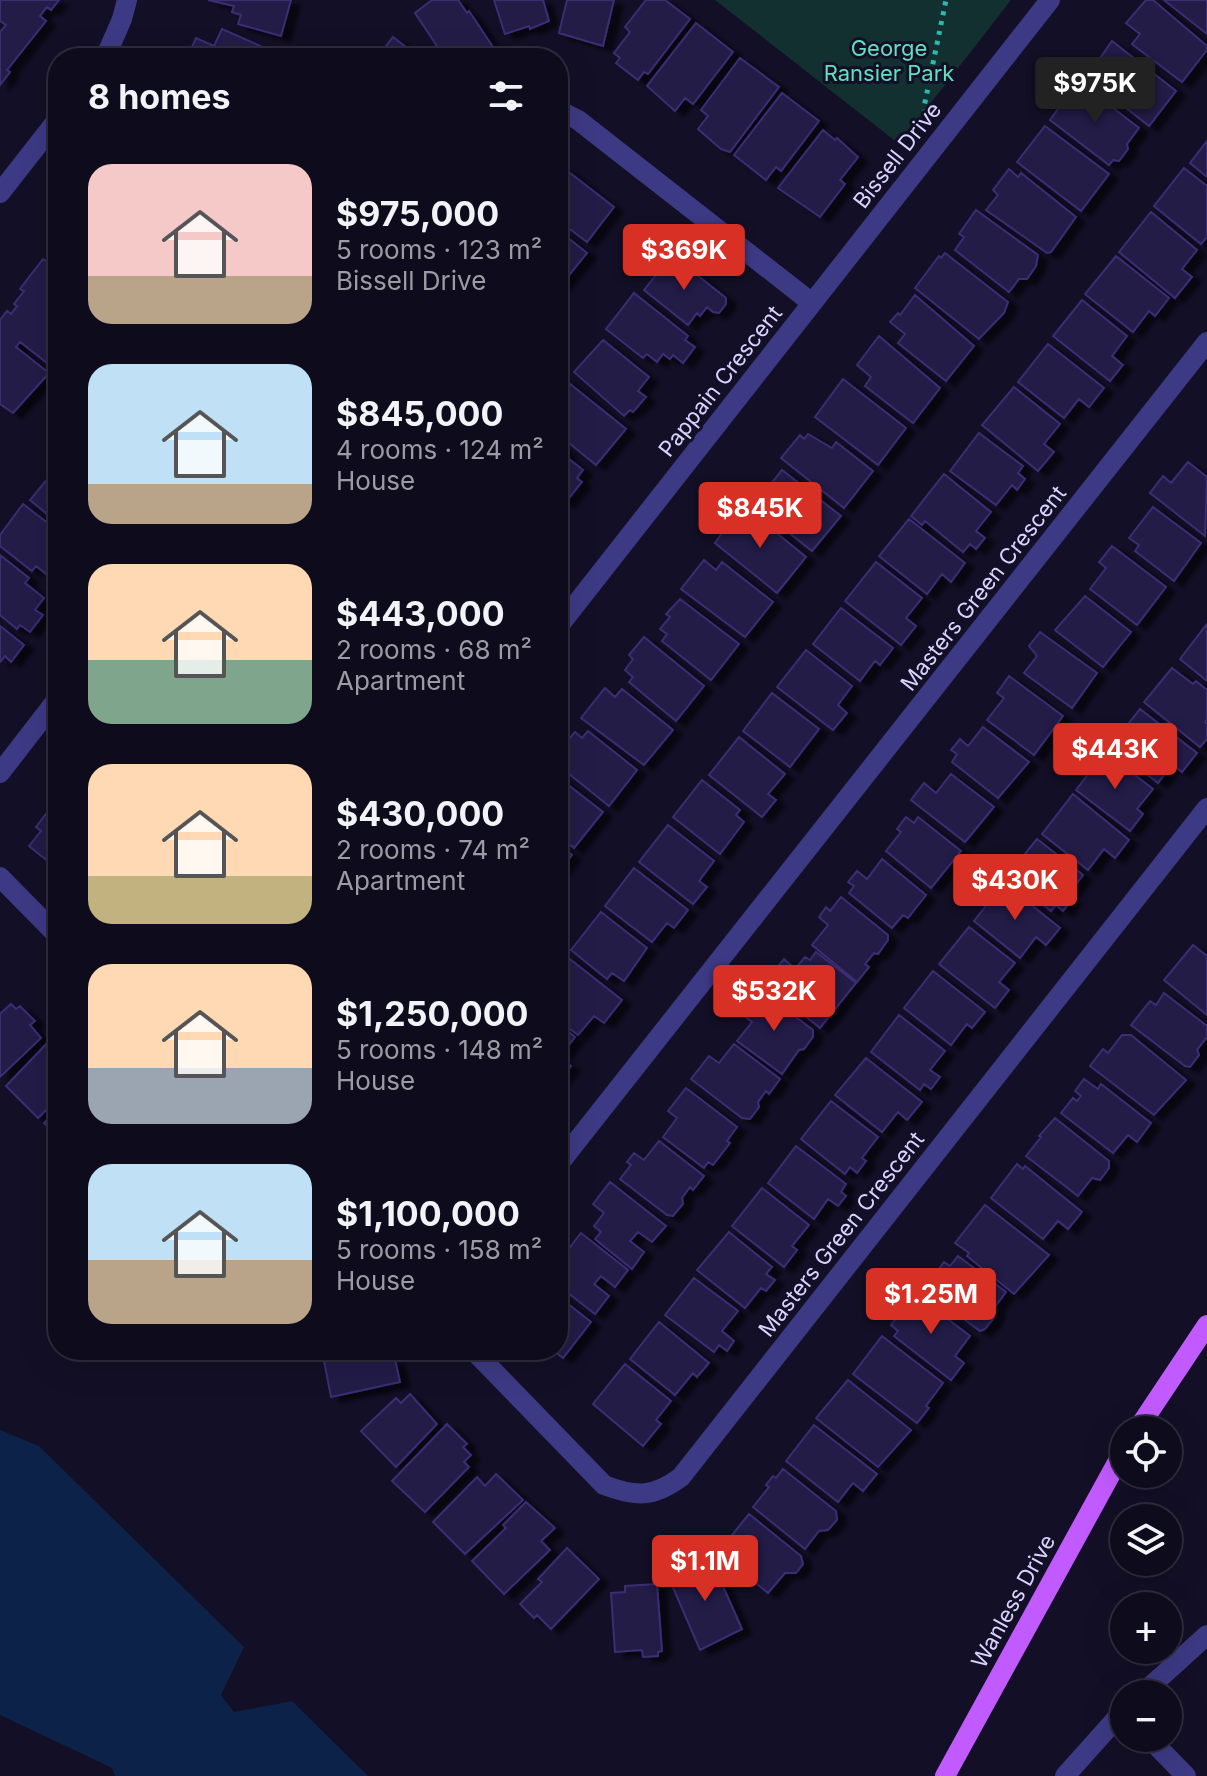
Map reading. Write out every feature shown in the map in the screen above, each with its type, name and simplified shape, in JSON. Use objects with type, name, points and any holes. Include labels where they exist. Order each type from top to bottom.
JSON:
[{"type":"main road","points":[[1146,1416],[1207,1325]]},
{"type":"main road","name":"Wanless Drive","points":[[945,1776],[1110,1475]]},
{"type":"street","points":[[109,48],[127,0]]},
{"type":"street","name":"Bissell Drive","points":[[812,303],[1050,0]]},
{"type":"street","name":"Pappain Crescent","points":[[568,115],[812,303],[568,614]]},
{"type":"street","points":[[0,193],[48,132]]},
{"type":"street","name":"Masters Green Crescent","points":[[568,1152],[1207,342]]},
{"type":"street","points":[[0,773],[48,711]]},
{"type":"street","name":"Masters Green Crescent","points":[[483,1360],[604,1485],[628,1494],[640,1494],[653,1493],[674,1482],[691,1465],[1207,808]]},
{"type":"street","points":[[0,877],[48,926]]},
{"type":"street","points":[[1157,1680],[1207,1635]]},
{"type":"street","points":[[1065,1776],[1110,1726]]},
{"type":"street","points":[[1163,1752],[1186,1776]]},
{"type":"path","points":[[926,113],[924,107],[946,0]]},
{"type":"green space","name":"George Ransier Park","points":[[715,0],[1011,0],[899,144]]},
{"type":"water","points":[[0,1430],[39,1446],[244,1647],[221,1695],[234,1712],[292,1701],[368,1776],[115,1776],[112,1768],[0,1715]]},
{"type":"building","points":[[0,0],[59,0],[51,10],[47,7],[40,16],[46,21],[7,70],[10,72],[0,85],[0,32],[6,25],[0,21]]},
{"type":"building","points":[[208,0],[291,0],[281,36],[238,24],[241,15],[232,12],[234,6]]},
{"type":"building","points":[[432,0],[458,0],[493,47],[438,48],[415,13]]},
{"type":"building","points":[[494,0],[543,0],[549,21],[505,34]]},
{"type":"building","points":[[567,0],[614,0],[603,46],[559,33]]},
{"type":"building","points":[[646,0],[665,0],[690,19],[648,74],[644,72],[638,80],[616,63],[620,58],[614,53],[630,32],[625,27]]},
{"type":"building","points":[[1146,0],[1153,0],[1207,46],[1182,82],[1132,44],[1140,34],[1126,23]]},
{"type":"building","points":[[1164,0],[1207,0],[1207,34]]},
{"type":"building","points":[[696,23],[733,52],[693,104],[685,98],[675,111],[647,86]]},
{"type":"building","points":[[222,29],[265,48],[192,48],[196,38],[214,46]]},
{"type":"building","points":[[393,37],[407,48],[385,48]]},
{"type":"building","points":[[1112,41],[1176,91],[1149,126],[1087,77]]},
{"type":"building","points":[[740,58],[779,87],[730,152],[721,149],[698,129],[708,116],[701,110]]},
{"type":"building","points":[[1083,85],[1139,128],[1119,161],[1113,160],[1109,165],[1050,120],[1069,94],[1074,98]]},
{"type":"building","points":[[782,93],[819,121],[781,171],[776,167],[766,180],[734,155]]},
{"type":"building","points":[[1045,126],[1109,174],[1081,211],[1017,162]]},
{"type":"building","points":[[823,130],[858,157],[840,180],[845,184],[820,217],[778,188]]},
{"type":"building","points":[[1207,141],[1207,177],[1190,163]]},
{"type":"building","points":[[1184,168],[1207,186],[1207,237],[1201,244],[1154,206]]},
{"type":"building","points":[[1009,169],[1018,177],[1021,173],[1076,217],[1051,252],[1047,253],[986,210],[998,195],[993,190]]},
{"type":"building","points":[[568,171],[614,207],[587,242],[568,228]]},
{"type":"building","points":[[976,210],[1038,255],[1036,266],[1027,279],[1019,279],[1009,292],[955,250],[964,237],[959,234]]},
{"type":"building","points":[[1151,212],[1197,250],[1182,269],[1192,277],[1175,298],[1119,252]]},
{"type":"building","points":[[568,238],[587,253],[568,277]]},
{"type":"building","points":[[945,253],[1008,302],[1004,313],[979,339],[915,288],[939,256],[941,258]]},
{"type":"building","points":[[672,255],[726,298],[726,304],[719,313],[707,307],[700,316],[697,313],[688,325],[644,290]]},
{"type":"building","points":[[1116,256],[1169,298],[1155,316],[1149,311],[1133,332],[1085,294]]},
{"type":"building","points":[[43,259],[48,259],[48,364],[20,342],[16,347],[48,374],[13,413],[0,404],[0,320],[7,311],[11,314],[24,291],[20,289]]},
{"type":"building","points":[[634,293],[688,336],[685,340],[695,347],[683,363],[673,355],[670,359],[663,354],[657,362],[647,354],[643,358],[606,329]]},
{"type":"building","points":[[915,295],[974,346],[946,381],[898,343],[905,334],[890,322],[898,313],[900,315]]},
{"type":"building","points":[[1082,300],[1127,336],[1112,356],[1123,365],[1110,381],[1053,336]]},
{"type":"building","points":[[879,336],[940,388],[913,423],[865,386],[871,377],[857,365]]},
{"type":"building","points":[[603,340],[649,377],[638,391],[646,397],[633,412],[630,410],[624,416],[574,372]]},
{"type":"building","points":[[1048,344],[1104,388],[1089,407],[1079,399],[1064,418],[1018,382]]},
{"type":"building","points":[[843,379],[906,428],[878,465],[815,417]]},
{"type":"building","points":[[568,382],[626,429],[596,465],[568,442]]},
{"type":"building","points":[[1014,387],[1060,424],[1044,444],[1054,452],[1038,471],[982,425]]},
{"type":"building","points":[[979,433],[1023,466],[1018,473],[1025,479],[1017,490],[1012,485],[996,505],[950,471]]},
{"type":"building","points":[[808,434],[832,448],[836,442],[873,471],[844,508],[781,458],[800,435],[804,439]]},
{"type":"building","points":[[568,458],[583,470],[577,478],[582,482],[568,499]]},
{"type":"building","points":[[1188,462],[1207,477],[1205,536],[1150,493],[1163,476],[1171,483]]},
{"type":"building","points":[[782,470],[841,516],[812,551],[749,501],[762,485],[771,493],[775,489],[770,485]]},
{"type":"building","points":[[944,474],[991,512],[976,531],[985,538],[976,549],[970,544],[963,552],[925,521],[922,525],[911,516]]},
{"type":"building","points":[[48,478],[48,515],[30,500]]},
{"type":"building","points":[[23,504],[48,523],[48,576],[36,566],[32,571],[0,546],[0,535]]},
{"type":"building","points":[[1153,507],[1201,543],[1174,581],[1135,551],[1139,545],[1129,538]]},
{"type":"building","points":[[738,510],[754,520],[757,517],[806,557],[777,593],[715,543]]},
{"type":"building","points":[[909,519],[965,563],[951,582],[942,574],[927,594],[879,556]]},
{"type":"building","points":[[1112,546],[1166,587],[1137,625],[1090,589],[1106,568],[1099,562]]},
{"type":"building","points":[[0,555],[29,578],[25,583],[44,598],[35,610],[43,615],[30,632],[20,625],[17,629],[0,615]]},
{"type":"building","points":[[704,560],[716,570],[722,562],[773,602],[745,637],[681,589]]},
{"type":"building","points":[[876,562],[922,598],[906,618],[916,626],[901,645],[845,601]]},
{"type":"building","points":[[1085,596],[1131,632],[1103,667],[1055,630]]},
{"type":"building","points":[[680,599],[739,644],[711,680],[662,641],[667,634],[660,629],[670,617],[666,614]]},
{"type":"building","points":[[841,608],[893,648],[880,665],[875,661],[860,681],[813,644]]},
{"type":"building","points":[[1207,624],[1207,681],[1180,659]]},
{"type":"building","points":[[0,626],[24,645],[11,662],[5,656],[0,662]]},
{"type":"building","points":[[1040,632],[1097,673],[1072,708],[1024,673],[1037,656],[1029,646]]},
{"type":"building","points":[[644,637],[704,686],[676,721],[629,682],[633,677],[625,670],[633,659],[629,655]]},
{"type":"building","points":[[806,650],[852,686],[838,705],[847,713],[833,730],[777,687]]},
{"type":"building","points":[[1172,668],[1207,690],[1207,739],[1200,747],[1144,702]]},
{"type":"building","points":[[1009,676],[1063,716],[1034,755],[987,720],[1004,698],[997,693]]},
{"type":"building","points":[[605,688],[615,697],[622,689],[673,730],[644,765],[581,718]]},
{"type":"building","points":[[772,693],[819,729],[790,767],[743,731]]},
{"type":"building","points":[[1140,709],[1197,753],[1182,772],[1172,764],[1158,783],[1111,746]]},
{"type":"building","points":[[983,727],[1029,762],[998,798],[952,762],[957,754],[951,750],[960,739],[968,746]]},
{"type":"building","points":[[588,731],[637,770],[609,806],[568,773],[568,736],[570,738],[575,732],[582,738]]},
{"type":"building","points":[[739,737],[785,774],[768,794],[776,800],[762,817],[709,775]]},
{"type":"building","points":[[1105,752],[1153,789],[1137,809],[1143,814],[1130,831],[1076,790]]},
{"type":"building","points":[[951,774],[994,807],[965,842],[911,800],[924,783],[936,793]]},
{"type":"building","points":[[702,780],[740,810],[736,815],[744,822],[720,854],[673,817]]},
{"type":"building","points":[[568,785],[603,812],[574,848],[568,843]]},
{"type":"building","points":[[1073,794],[1129,840],[1115,858],[1104,849],[1088,870],[1042,834]]},
{"type":"building","points":[[48,811],[48,861],[29,846],[41,831],[36,827]]},
{"type":"building","points":[[906,817],[914,823],[918,817],[961,851],[931,888],[886,851],[901,832],[897,829]]},
{"type":"building","points":[[668,825],[714,861],[699,881],[707,887],[693,904],[639,862]]},
{"type":"building","points":[[1037,839],[1083,875],[1067,896],[1072,900],[1063,911],[1056,905],[1051,911],[1007,876]]},
{"type":"building","points":[[882,859],[926,895],[908,918],[903,915],[892,928],[849,893],[854,886],[848,882],[857,871],[867,879]]},
{"type":"building","points":[[634,868],[688,910],[674,928],[667,923],[652,942],[605,906]]},
{"type":"building","points":[[1004,883],[1060,928],[1046,945],[1036,937],[1020,958],[974,921]]},
{"type":"building","points":[[841,897],[888,935],[878,954],[874,953],[865,964],[869,967],[857,982],[812,945],[828,925],[819,917],[826,907],[830,911]]},
{"type":"building","points":[[601,912],[647,948],[624,981],[612,973],[607,979],[571,950]]},
{"type":"building","points":[[969,927],[1015,963],[999,982],[1009,990],[995,1008],[939,964]]},
{"type":"building","points":[[1193,945],[1207,956],[1207,1015],[1164,980]]},
{"type":"building","points":[[816,952],[856,983],[820,1028],[765,983],[784,959],[795,969],[805,957],[810,960]]},
{"type":"building","points":[[568,958],[622,1000],[604,1023],[594,1016],[578,1035],[568,1028]]},
{"type":"building","points":[[933,971],[985,1012],[972,1028],[967,1024],[951,1045],[904,1008]]},
{"type":"building","points":[[761,991],[813,1030],[813,1037],[782,1074],[737,1041],[752,1022],[743,1015]]},
{"type":"building","points":[[1164,993],[1207,1026],[1207,1037],[1190,1067],[1131,1025],[1150,1001],[1156,1005]]},
{"type":"building","points":[[11,1004],[16,1009],[20,1006],[35,1021],[30,1025],[41,1038],[0,1077],[0,1014]]},
{"type":"building","points":[[899,1015],[945,1051],[930,1070],[940,1077],[931,1089],[924,1084],[920,1090],[871,1052]]},
{"type":"building","points":[[568,1032],[575,1037],[568,1046]]},
{"type":"building","points":[[1122,1035],[1131,1035],[1186,1080],[1154,1115],[1090,1066],[1103,1049],[1108,1053]]},
{"type":"building","points":[[48,1042],[48,1108],[38,1118],[6,1086]]},
{"type":"building","points":[[734,1044],[780,1079],[769,1094],[766,1091],[750,1119],[742,1118],[691,1079],[709,1056],[719,1063]]},
{"type":"building","points":[[866,1058],[922,1102],[907,1120],[898,1112],[882,1132],[835,1095]]},
{"type":"building","points":[[1084,1079],[1098,1089],[1101,1084],[1151,1123],[1137,1142],[1128,1135],[1113,1153],[1061,1113],[1073,1098],[1077,1101],[1081,1096],[1075,1091]]},
{"type":"building","points":[[686,1088],[737,1127],[727,1141],[730,1143],[713,1165],[708,1162],[704,1168],[663,1137],[677,1118],[668,1111]]},
{"type":"building","points":[[831,1101],[878,1137],[862,1158],[866,1161],[857,1173],[850,1167],[845,1174],[801,1139]]},
{"type":"building","points":[[1055,1118],[1109,1161],[1109,1168],[1100,1180],[1092,1178],[1078,1196],[1026,1156]]},
{"type":"building","points":[[659,1141],[704,1176],[693,1190],[690,1187],[682,1198],[683,1204],[673,1216],[667,1215],[620,1179],[631,1165],[627,1162],[634,1153],[644,1160]]},
{"type":"building","points":[[796,1146],[846,1184],[841,1192],[846,1196],[838,1206],[828,1199],[814,1219],[768,1183]]},
{"type":"building","points":[[1017,1164],[1023,1169],[1025,1166],[1082,1212],[1068,1229],[1058,1221],[1043,1239],[991,1198]]},
{"type":"building","points":[[610,1182],[666,1226],[652,1242],[638,1232],[630,1241],[644,1252],[632,1269],[595,1239],[601,1232],[594,1226],[604,1213],[593,1204]]},
{"type":"building","points":[[762,1188],[809,1225],[792,1246],[797,1250],[784,1267],[732,1226]]},
{"type":"building","points":[[985,1205],[1049,1255],[1014,1294],[955,1243]]},
{"type":"building","points":[[729,1232],[772,1267],[766,1274],[775,1280],[766,1291],[761,1288],[745,1308],[697,1270]]},
{"type":"building","points":[[581,1233],[628,1270],[615,1287],[601,1276],[594,1284],[609,1296],[595,1314],[568,1293],[568,1250]]},
{"type":"building","points":[[958,1256],[1006,1292],[992,1311],[995,1313],[993,1319],[980,1331],[924,1289],[944,1262],[950,1266]]},
{"type":"building","points":[[694,1278],[738,1311],[722,1331],[734,1341],[727,1351],[719,1345],[714,1352],[665,1315]]},
{"type":"building","points":[[915,1294],[970,1336],[955,1356],[964,1363],[951,1380],[894,1336],[898,1331],[891,1325]]},
{"type":"building","points":[[568,1304],[591,1322],[568,1352]]},
{"type":"building","points":[[659,1322],[709,1363],[697,1377],[693,1373],[675,1395],[630,1359]]},
{"type":"building","points":[[882,1336],[943,1383],[917,1423],[853,1374]]},
{"type":"building","points":[[324,1360],[395,1360],[400,1382],[331,1397]]},
{"type":"building","points":[[625,1364],[671,1401],[656,1420],[661,1424],[643,1446],[593,1404]]},
{"type":"building","points":[[848,1380],[911,1430],[878,1467],[816,1418]]},
{"type":"building","points":[[410,1394],[437,1424],[396,1467],[361,1431],[396,1398],[401,1403]]},
{"type":"building","points":[[447,1424],[467,1444],[463,1447],[471,1455],[464,1462],[469,1467],[425,1512],[392,1481]]},
{"type":"building","points":[[814,1425],[877,1474],[863,1491],[853,1483],[838,1502],[786,1461]]},
{"type":"building","points":[[783,1469],[836,1511],[837,1520],[828,1530],[819,1531],[805,1549],[753,1507],[769,1487],[766,1485],[773,1476],[776,1478]]},
{"type":"building","points":[[496,1474],[523,1500],[465,1554],[433,1522],[477,1477],[485,1486]]},
{"type":"building","points":[[526,1502],[555,1528],[541,1541],[550,1550],[504,1594],[472,1561],[506,1528],[503,1525]]},
{"type":"building","points":[[749,1514],[801,1556],[803,1564],[796,1573],[785,1573],[768,1593],[724,1557],[734,1545],[728,1540]]},
{"type":"building","points":[[567,1548],[599,1579],[551,1629],[520,1604],[542,1582],[538,1579]]},
{"type":"building","points":[[710,1557],[742,1629],[700,1650],[668,1576]]},
{"type":"building","points":[[657,1584],[662,1651],[658,1652],[658,1656],[643,1657],[642,1650],[615,1652],[611,1593],[625,1592],[625,1586]]}]
